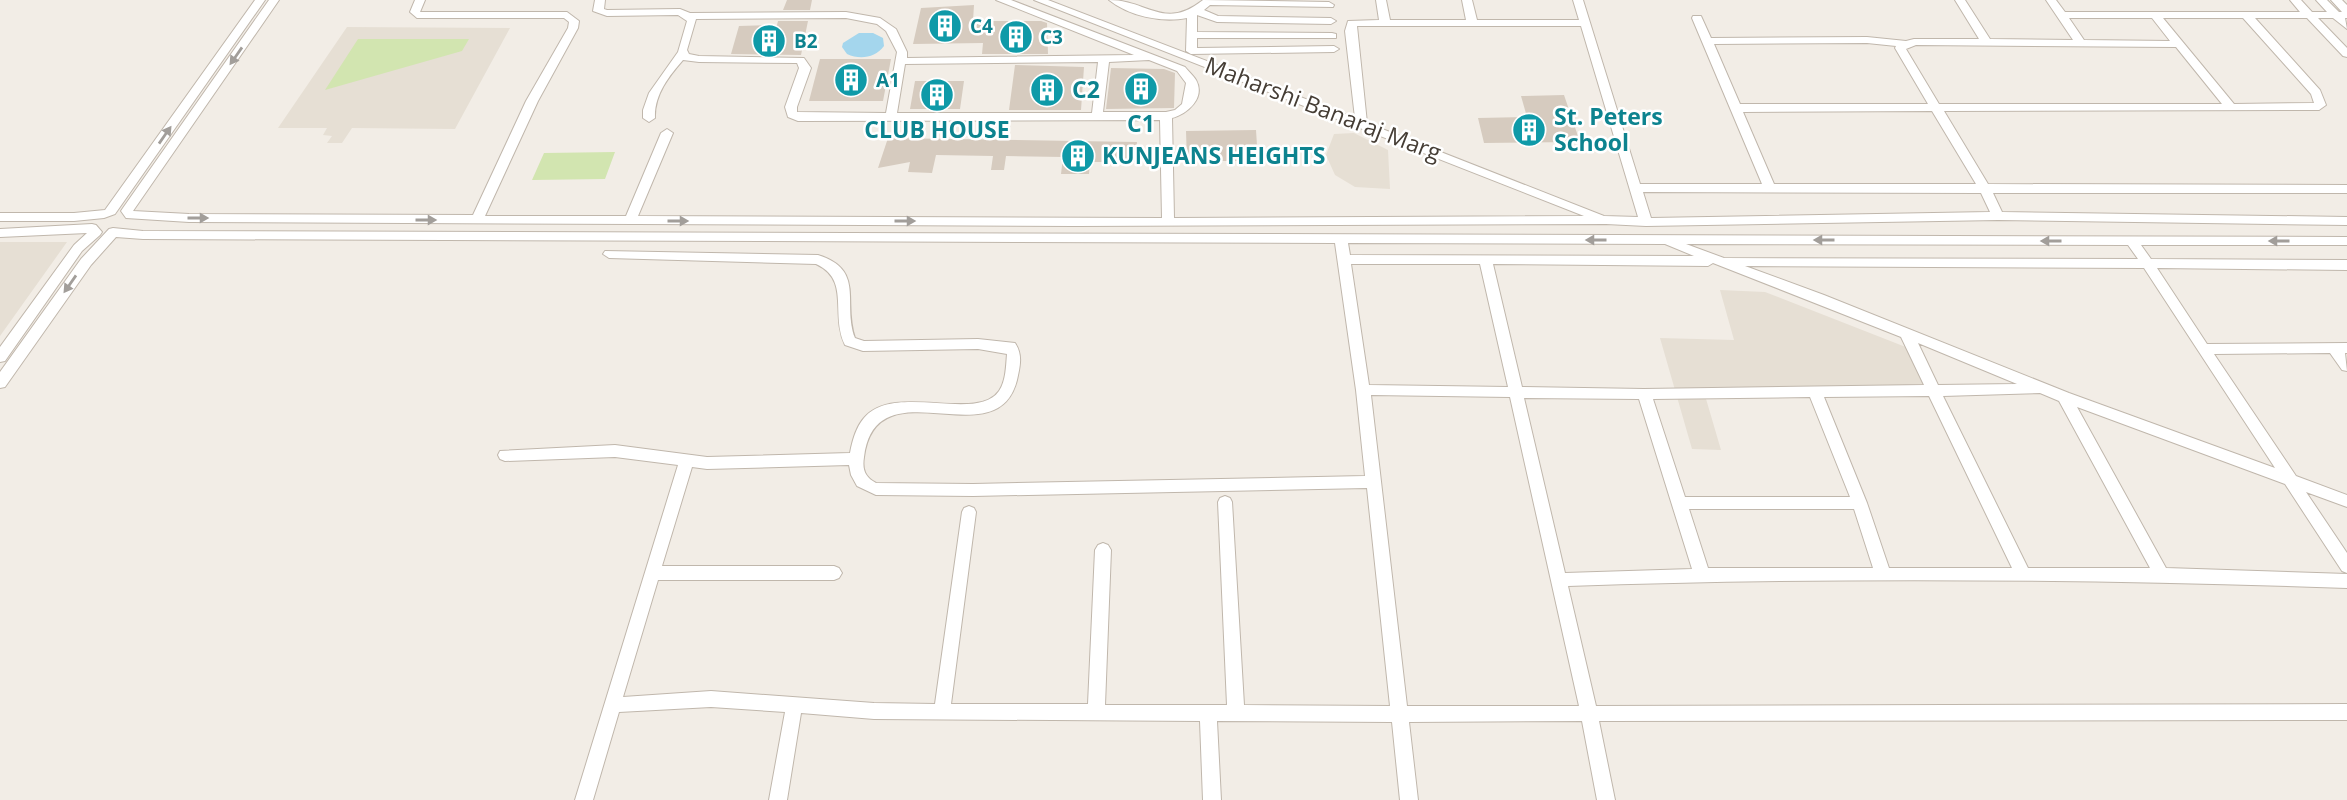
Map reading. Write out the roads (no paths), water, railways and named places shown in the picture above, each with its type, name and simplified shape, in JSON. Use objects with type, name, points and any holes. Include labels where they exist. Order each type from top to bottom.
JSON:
[{"type":"street","points":[[0,357],[78,248],[94,230],[95,220],[108,212],[260,0]]},
{"type":"street","points":[[0,383],[86,262],[113,232],[126,223],[129,213],[274,0]]},
{"type":"street","points":[[420,0],[415,12],[418,15],[567,15],[574,21],[573,28],[532,102],[477,220]]},
{"type":"street","points":[[600,0],[598,11],[607,13],[866,17],[880,21],[891,29],[902,52],[891,116]]},
{"type":"street","points":[[672,12],[677,0]]},
{"type":"street","points":[[682,54],[699,59],[800,60],[805,68],[790,107],[792,114],[806,117],[1166,116],[1186,108],[1191,100],[1192,83],[1181,69],[1001,0]]},
{"type":"street","name":"Maharshi Banaraj Marg","points":[[1039,0],[1906,333],[2064,397],[2347,501]]},
{"type":"street","points":[[1114,0],[1155,17],[1168,19],[1194,13],[1209,1],[1329,3],[1335,65]]},
{"type":"street","points":[[1381,0],[1385,22]]},
{"type":"street","points":[[1467,0],[1472,22]]},
{"type":"street","points":[[1578,0],[1646,222]]},
{"type":"street","points":[[1960,0],[1987,43]]},
{"type":"street","points":[[2051,0],[2081,43]]},
{"type":"street","points":[[2295,0],[2347,54]]},
{"type":"street","points":[[2321,0],[2343,14]]},
{"type":"street","points":[[2336,0],[2347,26]]},
{"type":"street","points":[[1194,13],[1217,19],[1331,20]]},
{"type":"street","points":[[1194,13],[1191,51],[1334,49]]},
{"type":"street","points":[[2062,15],[2343,14]]},
{"type":"street","points":[[2155,15],[2232,108]]},
{"type":"street","points":[[1735,108],[2232,108],[2320,105],[2316,93],[2246,15]]},
{"type":"street","points":[[649,118],[649,108],[663,76],[682,54],[692,21],[688,16]]},
{"type":"street","points":[[1697,18],[1770,189]]},
{"type":"street","points":[[1361,123],[1350,26],[1359,22],[1586,23]]},
{"type":"street","points":[[1191,35],[1332,36]]},
{"type":"street","points":[[1707,41],[2179,44]]},
{"type":"street","points":[[1904,44],[1900,48],[1901,52],[1985,189],[1998,216]]},
{"type":"street","points":[[901,61],[1152,58]]},
{"type":"street","points":[[1097,115],[1104,60]]},
{"type":"street","points":[[1166,116],[1168,222]]},
{"type":"street","points":[[630,221],[667,133]]},
{"type":"street","points":[[1636,188],[2347,189]]},
{"type":"street","points":[[0,217],[74,217],[108,212],[149,218],[630,221],[1646,222],[1998,216],[2347,221]]},
{"type":"street","points":[[0,233],[94,230],[143,235],[2133,242],[2347,240]]},
{"type":"street","points":[[1341,239],[1363,390],[1409,800]]},
{"type":"street","points":[[2133,242],[2347,566]]},
{"type":"street","points":[[609,254],[818,260],[833,265],[840,271],[844,281],[845,332],[850,341],[863,346],[989,345],[1010,348],[1014,353],[1013,367],[1002,398],[992,404],[974,408],[900,408],[883,411],[871,418],[862,432],[856,458],[858,478],[866,486],[876,489],[986,490],[1373,482]]},
{"type":"street","points":[[1345,259],[2347,265]]},
{"type":"street","points":[[1486,261],[1589,712],[1606,800]]},
{"type":"street","points":[[1906,333],[2022,575]]},
{"type":"street","points":[[2206,349],[2340,348],[2347,366]]},
{"type":"street","points":[[1363,390],[1644,394],[2044,388]]},
{"type":"street","points":[[1815,393],[1860,503],[1882,575]]},
{"type":"street","points":[[1644,394],[1702,575]]},
{"type":"street","points":[[2064,397],[2162,575]]},
{"type":"street","points":[[505,455],[615,451],[686,462],[856,458]]},
{"type":"street","points":[[584,800],[686,462]]},
{"type":"street","points":[[1226,502],[1236,712]]},
{"type":"street","points":[[1680,503],[1860,503]]},
{"type":"street","points":[[942,711],[969,512]]},
{"type":"street","points":[[1096,712],[1102,550]]},
{"type":"street","points":[[652,573],[834,573]]},
{"type":"street","points":[[1559,580],[1702,575],[2162,575],[2347,581]]},
{"type":"street","points":[[614,705],[711,699],[874,711],[2347,712]]},
{"type":"street","points":[[778,800],[794,707]]},
{"type":"street","points":[[1208,712],[1212,800]]},
{"type":"water","points":[[859,33],[873,33],[883,38],[884,46],[867,57],[847,54],[842,47],[843,43]]},
{"type":"place","name":"C4","points":[[945,26]]},
{"type":"place","name":"C3","points":[[1016,37]]},
{"type":"place","name":"B2","points":[[769,41]]},
{"type":"place","name":"A1","points":[[851,80]]},
{"type":"place","name":"C1","points":[[1141,89]]},
{"type":"place","name":"C2","points":[[1047,90]]},
{"type":"place","name":"CLUB HOUSE","points":[[937,95]]},
{"type":"place","name":"St. Peters School","points":[[1529,130]]},
{"type":"place","name":"KUNJEANS HEIGHTS","points":[[1078,156]]}]
